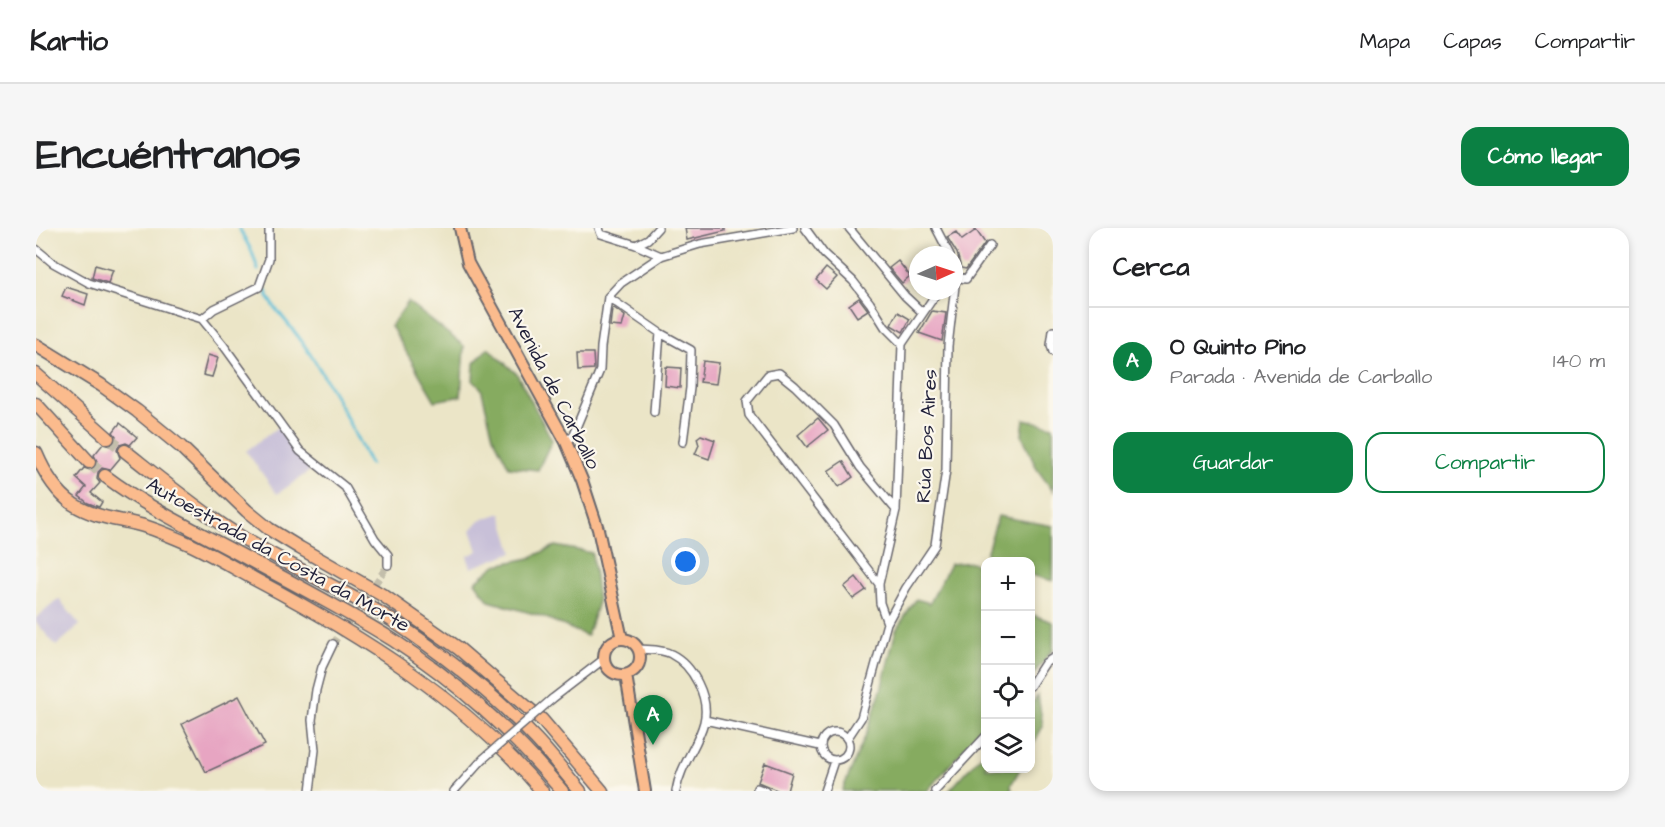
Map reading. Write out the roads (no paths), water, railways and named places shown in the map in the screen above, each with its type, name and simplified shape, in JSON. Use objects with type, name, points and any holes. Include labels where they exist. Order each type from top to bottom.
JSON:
[{"type":"highway","points":[[36,345],[101,385],[137,411],[181,447],[247,511],[269,528],[384,597],[458,648],[542,720],[602,791]]},
{"type":"highway","points":[[36,375],[108,438]]},
{"type":"highway","points":[[36,404],[89,462]]},
{"type":"highway","name":"Autoestrada da Costa da Morte","points":[[125,452],[228,528],[347,594],[428,646],[509,712],[536,739],[580,791]]},
{"type":"highway","points":[[36,453],[49,478],[72,503],[103,517],[147,527],[187,543],[300,603],[379,650],[465,714],[526,772],[542,791]]},
{"type":"highway","name":"Autoestrada da Costa da Morte","points":[[105,476],[159,512],[337,607],[394,641],[448,680],[488,715],[562,791]]},
{"type":"main road","name":"Avenida de Carballo","points":[[460,228],[468,263],[566,442],[582,480],[598,529],[622,639]]},
{"type":"main road","points":[[622,639],[632,641],[639,649],[640,663],[634,671],[626,675],[609,670],[604,659],[607,647],[611,643],[622,639]]},
{"type":"main road","points":[[626,675],[645,791]]},
{"type":"street","points":[[202,320],[214,309],[259,287],[269,259],[268,228]]},
{"type":"street","points":[[599,228],[601,234],[636,244],[661,256]]},
{"type":"street","points":[[636,244],[648,239],[658,228]]},
{"type":"street","points":[[566,442],[573,435],[600,370],[608,297],[621,283],[634,272],[661,256],[700,244],[793,228]]},
{"type":"street","points":[[805,228],[824,254],[853,281],[885,327],[902,344]]},
{"type":"street","points":[[849,228],[905,296],[923,313]]},
{"type":"street","points":[[936,228],[945,246]]},
{"type":"street","points":[[963,282],[990,245]]},
{"type":"street","points":[[36,249],[53,263],[89,283],[202,320],[224,346],[300,451],[345,488],[375,539],[388,555],[388,565]]},
{"type":"street","points":[[608,297],[660,333],[691,350],[690,388],[683,442]]},
{"type":"street","points":[[888,623],[880,603],[879,584],[896,510],[902,344],[932,300]]},
{"type":"street","name":"Rúa Bos Aires","points":[[847,738],[861,718],[888,623],[906,588],[935,545],[946,470],[948,346],[953,300]]},
{"type":"street","points":[[1053,331],[1051,345],[1053,352]]},
{"type":"street","points":[[654,412],[660,333]]},
{"type":"street","points":[[879,584],[749,415],[747,401],[768,375],[779,373],[834,425],[860,467],[896,510]]},
{"type":"street","points":[[310,791],[315,750],[312,720],[316,690],[322,666],[333,644]]},
{"type":"street","points":[[639,649],[669,653],[679,658],[691,670],[701,690],[705,720],[680,771],[676,791]]},
{"type":"street","points":[[1035,678],[1045,663],[1053,658]]},
{"type":"street","points":[[454,791],[483,759],[552,699],[604,659]]},
{"type":"street","points":[[705,720],[820,746]]},
{"type":"street","points":[[838,732],[847,738],[848,753],[842,759],[834,761],[824,756],[820,746],[830,733],[838,732]]},
{"type":"street","points":[[935,791],[981,741]]},
{"type":"street","points":[[824,791],[834,761]]},
{"type":"waterway","points":[[239,228],[252,252],[258,270]]},
{"type":"waterway","points":[[265,289],[272,304],[297,335],[321,371],[370,464]]},
{"type":"tunnel","points":[[108,438],[125,451]]},
{"type":"tunnel","points":[[89,462],[105,476]]},
{"type":"tunnel","points":[[333,644],[388,565]]},
{"type":"place","name":"O Quinto Pino","points":[[653,745]]}]
